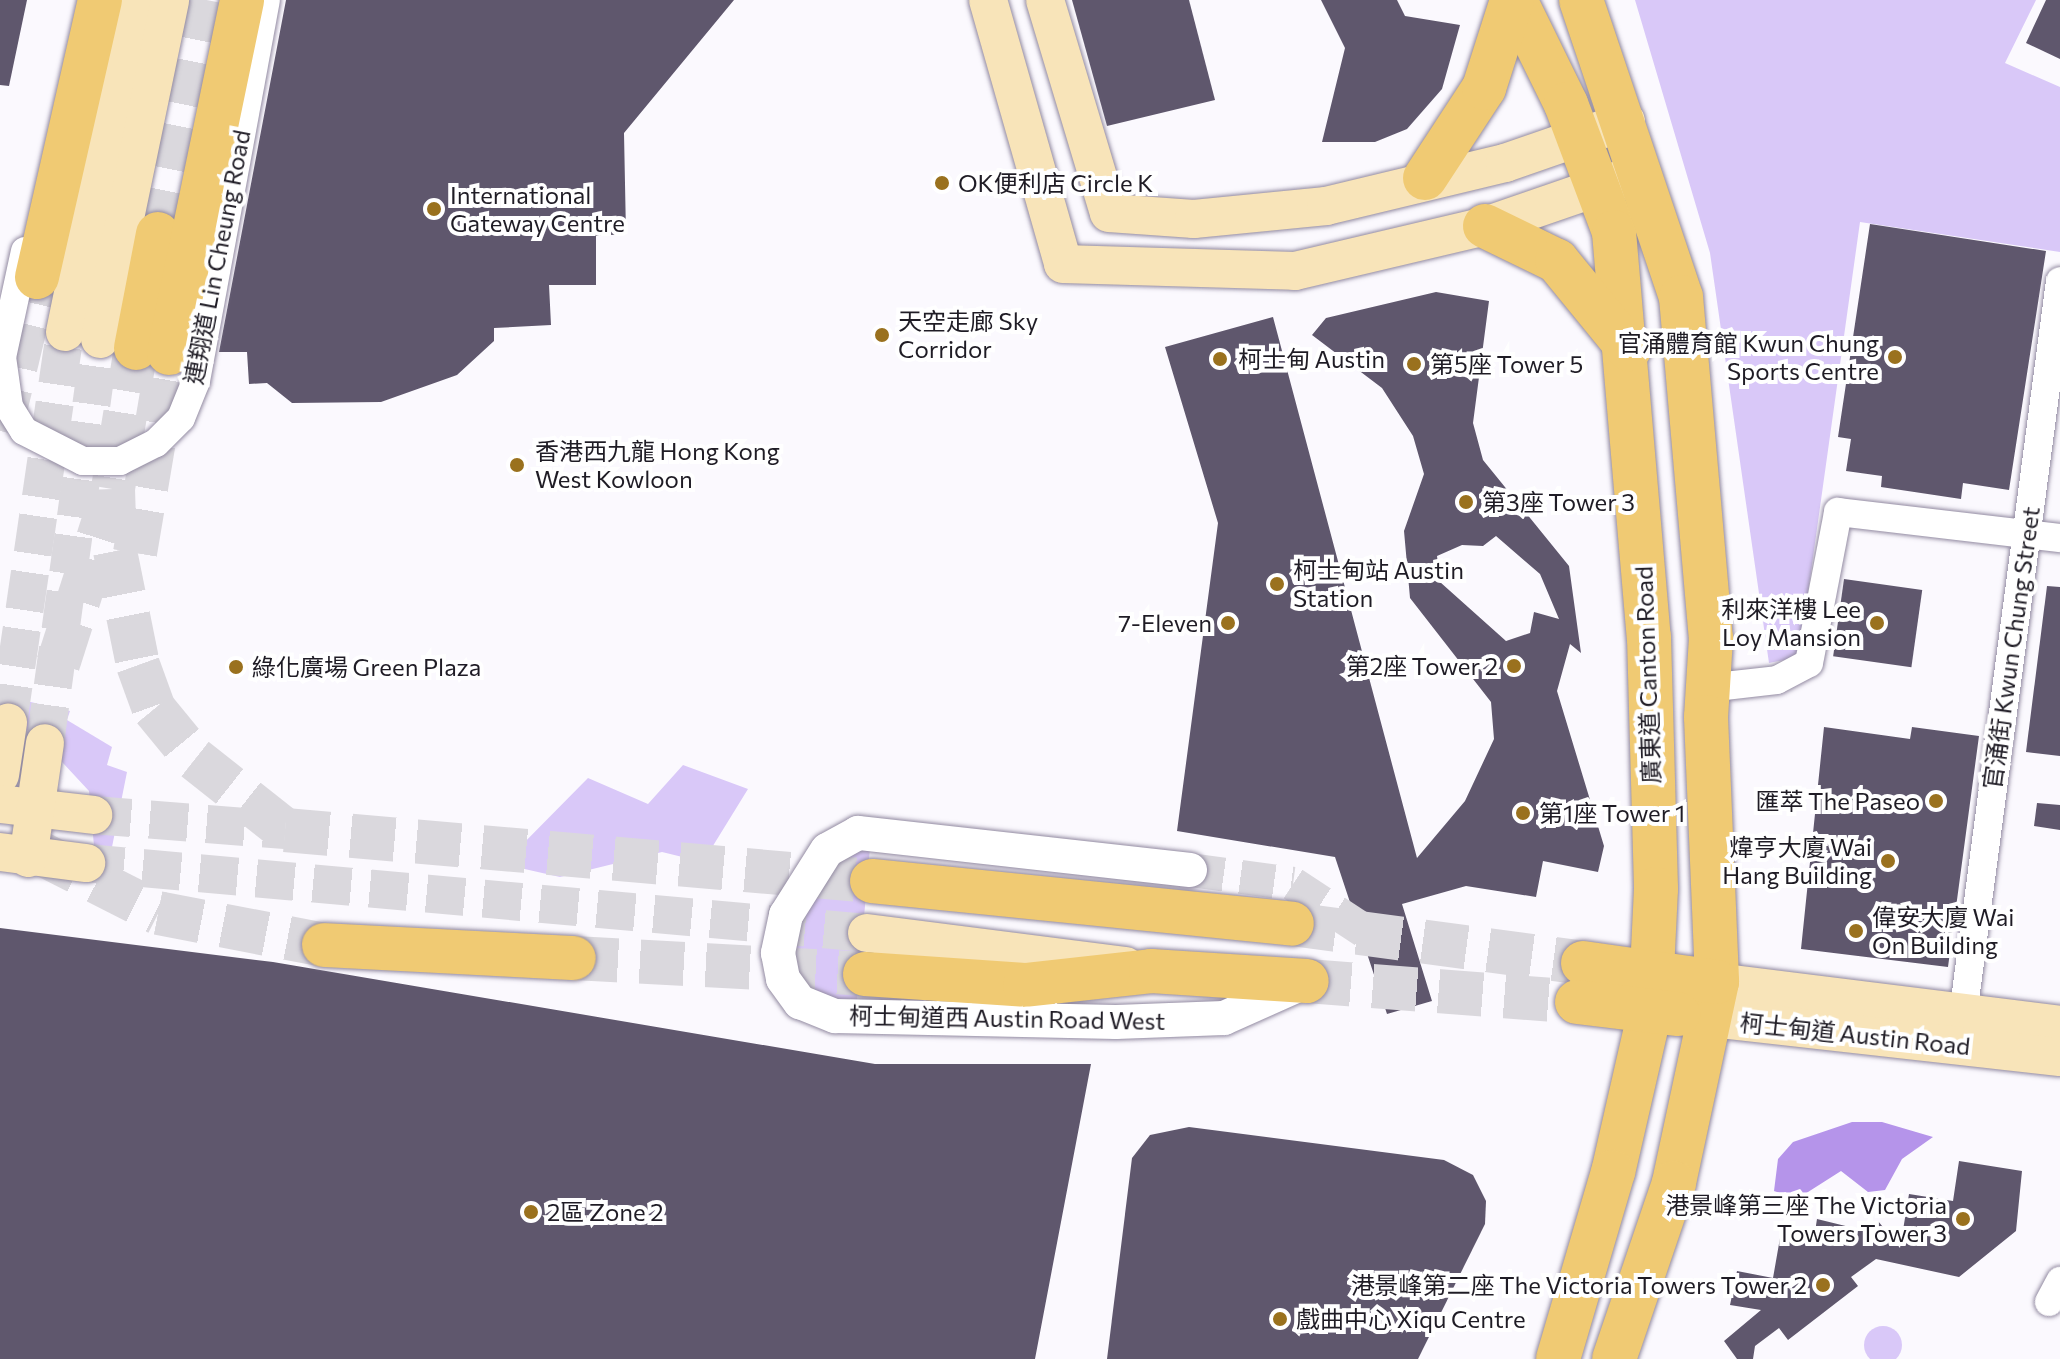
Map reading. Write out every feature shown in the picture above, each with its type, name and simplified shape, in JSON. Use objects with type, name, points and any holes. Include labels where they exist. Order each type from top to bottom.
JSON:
[{"type":"main road","points":[[37,277],[100,0]]},
{"type":"main road","points":[[118,343],[133,0]]},
{"type":"main road","points":[[118,343],[170,0]]},
{"type":"main road","points":[[118,343],[242,0]]},
{"type":"main road","points":[[988,0],[1063,264],[1295,271],[1485,226],[1640,172]]},
{"type":"main road","points":[[1045,0],[1109,213],[1280,213],[1425,178],[1505,163],[1626,121]]},
{"type":"main road","points":[[1425,178],[1484,88],[1514,0]]},
{"type":"main road","name":"廣東道 Canton Road","points":[[1514,0],[1579,137],[1599,187],[1624,282],[1649,637],[1652,992],[1617,1159],[1558,1359]]},
{"type":"main road","points":[[1581,0],[1626,121],[1681,297],[1704,527],[1714,1000],[1674,1183],[1614,1359]]},
{"type":"main road","points":[[1485,226],[1557,261],[1629,349]]},
{"type":"main road","points":[[118,343],[158,234]]},
{"type":"main road","points":[[0,775],[8,723]]},
{"type":"main road","points":[[45,743],[17,806],[14,855],[86,863]]},
{"type":"main road","points":[[17,806],[93,815]]},
{"type":"main road","points":[[872,881],[1292,924]]},
{"type":"main road","points":[[324,945],[574,958]]},
{"type":"main road","name":"柯士甸道西 Austin Road West","points":[[866,953],[1025,985],[1151,971],[1307,981]]},
{"type":"main road","points":[[1580,982],[1652,992]]},
{"type":"main road","name":"柯士甸道 Austin Road","points":[[1652,992],[2060,1057]]},
{"type":"main road","name":"柯士甸道 Austin Road","points":[[1714,1000],[1963,1015],[2060,1025]]},
{"type":"street","name":"連翔道 Lin Cheung Road","points":[[81,0],[2,383],[24,431],[83,461],[120,461],[156,443],[181,418],[196,381],[266,0]]},
{"type":"street","name":"官涌街 Kwun Chung Street","points":[[1963,1015],[2060,281]]},
{"type":"street","points":[[1707,688],[1777,680],[1809,663],[1838,512],[2060,538]]},
{"type":"street","name":"柯士甸道西 Austin Road West","points":[[1190,870],[858,833],[827,850],[786,915],[778,953],[783,979],[800,1002],[835,1016],[1116,1022],[1224,1018],[1307,981]]},
{"type":"shaded area","points":[[1635,0],[2036,0],[2005,63],[2060,87],[2060,252],[1860,222],[1799,657],[1769,663],[1710,253]]},
{"type":"shaded area","points":[[0,695],[70,711],[67,720],[112,747],[107,765],[127,772],[112,847],[94,846],[89,791],[36,734],[0,718]]},
{"type":"shaded area","points":[[683,765],[748,789],[703,862],[662,852],[560,877],[503,864],[588,778],[648,804]]},
{"type":"shaded area","points":[[870,847],[856,1012],[808,991],[792,960],[799,919],[842,855]]},
{"type":"shaded area","points":[[1852,1122],[1882,1122],[1933,1137],[1902,1159],[1885,1190],[1868,1192],[1841,1171],[1797,1199],[1774,1191],[1778,1159],[1793,1142]]},
{"type":"shaded area","points":[[1883,1326],[1897,1331],[1902,1345],[1897,1359],[1883,1364],[1869,1359],[1864,1345],[1869,1331]]},
{"type":"building","points":[[0,0],[27,0],[9,86],[0,85]]},
{"type":"building","name":"International Gateway Centre","points":[[286,0],[734,0],[624,133],[626,234],[596,236],[596,285],[549,285],[551,325],[494,328],[494,341],[457,375],[381,402],[292,403],[267,383],[249,384],[247,352],[219,352]]},
{"type":"building","points":[[1072,0],[1189,0],[1215,100],[1107,126]]},
{"type":"building","points":[[1321,0],[1397,0],[1405,16],[1460,25],[1442,89],[1407,129],[1375,142],[1322,142],[1345,48]]},
{"type":"building","points":[[2046,0],[2060,0],[2060,59],[2026,43]]},
{"type":"building","points":[[1870,224],[2046,251],[2009,490],[1963,483],[1961,499],[1881,487],[1882,476],[1846,471],[1851,439],[1838,437]]},
{"type":"building","points":[[1436,292],[1489,301],[1473,423],[1483,460],[1569,566],[1581,653],[1570,644],[1557,691],[1604,846],[1598,872],[1543,861],[1536,897],[1466,886],[1402,904],[1432,1001],[1387,1014],[1335,857],[1177,831],[1218,523],[1165,347],[1273,317],[1417,858],[1465,801],[1494,739],[1491,702],[1410,598],[1404,531],[1424,474],[1413,436],[1382,388],[1312,335],[1326,318]],"holes":[[[1496,536],[1540,574],[1559,619],[1534,612],[1530,633],[1506,641],[1440,582],[1437,556],[1462,545],[1483,546]]]},
{"type":"building","name":"利來洋樓 Lee Loy Mansion","points":[[1844,579],[1922,590],[1911,667],[1833,656]]},
{"type":"building","points":[[2047,586],[2060,587],[2060,756],[2026,752]]},
{"type":"building","points":[[1824,727],[1910,739],[1912,727],[1979,736],[1948,967],[1801,949]]},
{"type":"building","points":[[2037,803],[2060,805],[2060,830],[2034,826]]},
{"type":"building","name":"2區 Zone 2","points":[[0,928],[273,962],[875,1064],[1091,1064],[1035,1359],[0,1359]]},
{"type":"building","name":"戲曲中心 Xiqu Centre","points":[[1189,1127],[1444,1160],[1473,1175],[1486,1201],[1485,1224],[1418,1359],[1107,1359],[1132,1158],[1150,1135]]},
{"type":"building","points":[[1959,1161],[2022,1171],[2016,1231],[1959,1277],[1876,1259],[1851,1277],[1858,1286],[1788,1340],[1779,1328],[1755,1346],[1753,1359],[1737,1359],[1724,1341],[1761,1310],[1730,1305],[1737,1271],[1773,1278],[1780,1238],[1813,1244],[1817,1219],[1866,1231],[1878,1221],[1900,1248],[1909,1194],[1953,1201]]},
{"type":"tunnel","points":[[158,234],[205,0]]},
{"type":"tunnel","points":[[0,431],[37,277]]},
{"type":"tunnel","points":[[8,723],[65,332]]},
{"type":"tunnel","points":[[45,743],[100,339]]},
{"type":"tunnel","points":[[136,348],[113,489],[115,551],[138,665],[154,709],[195,759],[285,830],[872,881]]},
{"type":"tunnel","points":[[135,553],[169,353]]},
{"type":"tunnel","points":[[58,664],[106,514]]},
{"type":"tunnel","points":[[93,815],[285,830]]},
{"type":"tunnel","points":[[38,852],[158,913],[324,945]]},
{"type":"tunnel","points":[[86,863],[867,933]]},
{"type":"tunnel","points":[[1190,870],[1293,884],[1369,934]]},
{"type":"tunnel","points":[[1292,924],[1583,963]]},
{"type":"tunnel","points":[[574,958],[865,974]]},
{"type":"tunnel","points":[[1307,981],[1577,1002]]},
{"type":"place","name":"OK便利店 Circle K","points":[[942,183]]},
{"type":"place","name":"International Gateway Centre","points":[[434,209]]},
{"type":"place","name":"天空走廊 Sky Corridor","points":[[882,335]]},
{"type":"place","name":"官涌體育館 Kwun Chung Sports Centre","points":[[1895,357]]},
{"type":"place","name":"柯士甸 Austin","points":[[1220,359]]},
{"type":"place","name":"第5座 Tower 5","points":[[1414,364]]},
{"type":"place","name":"香港西九龍 Hong Kong West Kowloon","points":[[517,465]]},
{"type":"place","name":"第3座 Tower 3","points":[[1466,502]]},
{"type":"place","name":"柯士甸站 Austin Station","points":[[1277,584]]},
{"type":"place","name":"7-Eleven","points":[[1228,623]]},
{"type":"place","name":"利來洋樓 Lee Loy Mansion","points":[[1877,623]]},
{"type":"place","name":"第2座 Tower 2","points":[[1514,666]]},
{"type":"place","name":"綠化廣場 Green Plaza","points":[[236,667]]},
{"type":"place","name":"匯萃 The Paseo","points":[[1936,801]]},
{"type":"place","name":"第1座 Tower 1","points":[[1523,813]]},
{"type":"place","name":"煒亨大廈 Wai Hang Building","points":[[1888,861]]},
{"type":"place","name":"偉安大廈 Wai On Building","points":[[1856,931]]},
{"type":"place","name":"2區 Zone 2","points":[[531,1212]]},
{"type":"place","name":"港景峰第三座 The Victoria Towers Tower 3","points":[[1963,1219]]},
{"type":"place","name":"港景峰第二座 The Victoria Towers Tower 2","points":[[1823,1285]]},
{"type":"place","name":"戲曲中心 Xiqu Centre","points":[[1280,1319]]}]
